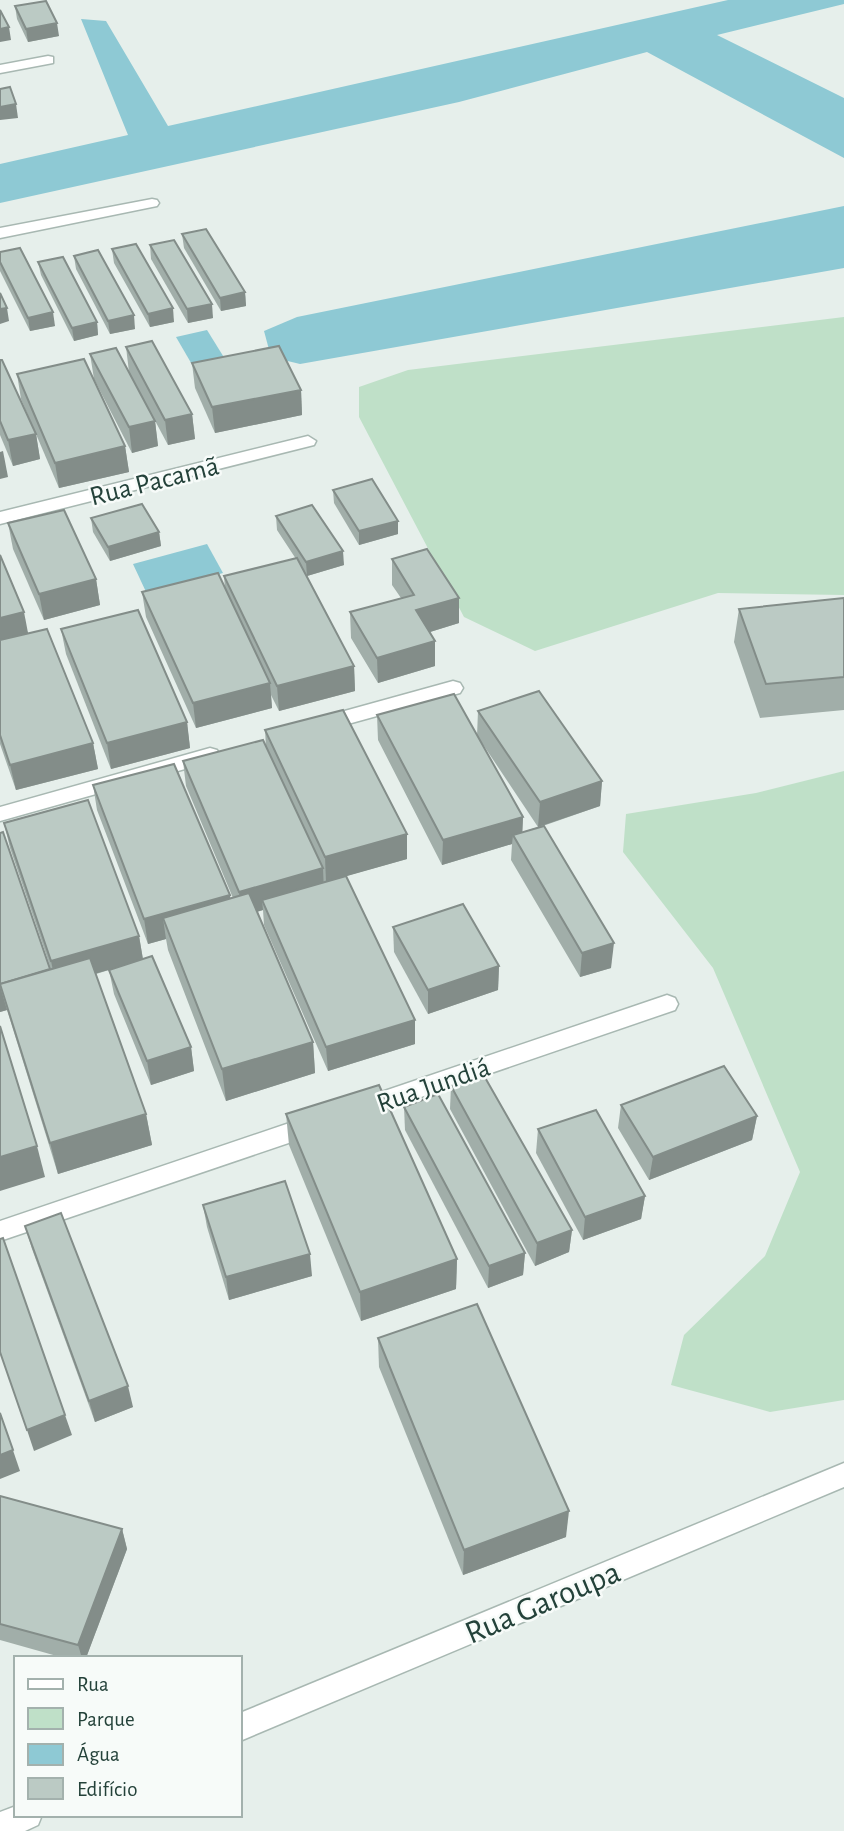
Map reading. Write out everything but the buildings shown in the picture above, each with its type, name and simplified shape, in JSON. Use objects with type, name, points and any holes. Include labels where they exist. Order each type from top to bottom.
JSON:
[{"type":"street","points":[[0,69],[48,60]]},
{"type":"street","points":[[0,233],[152,203]]},
{"type":"street","name":"Rua Pacamã","points":[[0,518],[309,442]]},
{"type":"street","points":[[306,729],[453,688]]},
{"type":"street","points":[[0,814],[226,751]]},
{"type":"street","name":"Rua Jundiá","points":[[0,1231],[667,1004]]},
{"type":"street","name":"Rua Garoupa","points":[[242,1726],[844,1475]]},
{"type":"street","points":[[0,1827],[23,1817]]},
{"type":"green space","points":[[844,317],[844,595],[718,593],[535,651],[464,617],[359,417],[359,387],[408,370]]},
{"type":"green space","points":[[844,771],[844,1400],[770,1412],[671,1385],[684,1335],[765,1256],[800,1172],[713,968],[623,852],[626,814],[756,793]]},
{"type":"water","points":[[728,0],[844,0],[844,4],[717,35],[844,98],[844,158],[647,52],[459,102],[0,203],[0,164],[128,135],[81,19],[106,21],[168,126]]},
{"type":"water","points":[[844,206],[844,268],[300,364],[271,357],[264,331],[297,317]]},
{"type":"water","points":[[207,330],[233,372],[201,380],[176,337]]},
{"type":"water","points":[[207,544],[223,573],[147,594],[133,564]]}]
